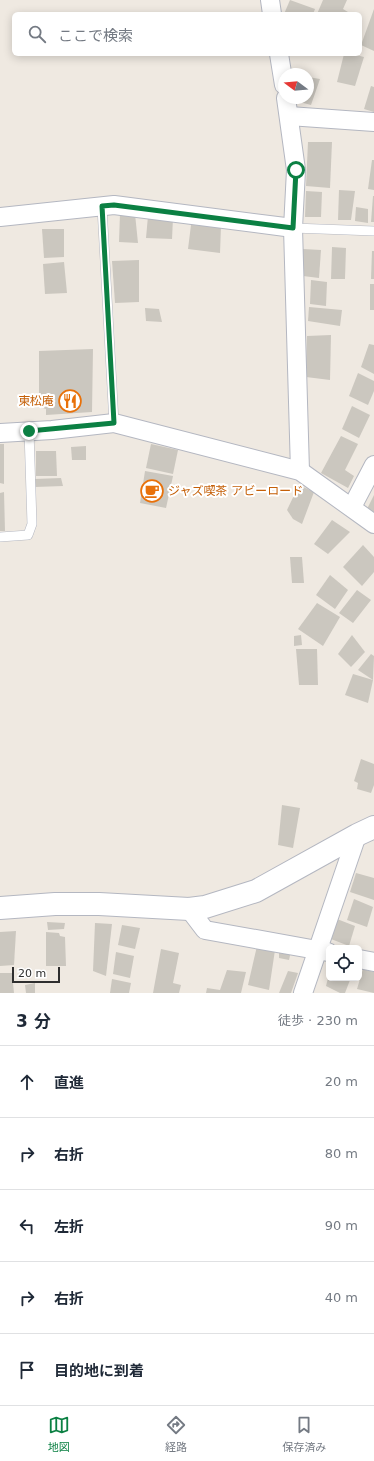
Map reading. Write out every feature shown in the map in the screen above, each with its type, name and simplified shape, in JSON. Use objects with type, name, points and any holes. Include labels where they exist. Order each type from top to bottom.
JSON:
[{"type":"street","points":[[270,0],[272,12]]},
{"type":"street","points":[[279,56],[281,68]]},
{"type":"street","points":[[287,104],[296,170],[293,228],[300,471]]},
{"type":"street","points":[[289,116],[374,122]]},
{"type":"street","points":[[0,217],[114,205],[293,228]]},
{"type":"street","points":[[0,433],[114,423],[300,471],[374,524]]},
{"type":"street","points":[[352,507],[374,465]]},
{"type":"street","points":[[0,908],[55,904],[189,909],[205,907],[256,891],[365,831]]},
{"type":"street","points":[[303,993],[323,951],[365,831]]},
{"type":"street","points":[[189,909],[205,930],[323,951]]},
{"type":"street","points":[[362,960],[374,962]]},
{"type":"lane","points":[[102,206],[114,423]]},
{"type":"lane","points":[[293,228],[374,231]]},
{"type":"lane","points":[[0,537],[28,536],[32,524],[29,431]]},
{"type":"building","points":[[290,0],[315,9],[314,12],[285,12]]},
{"type":"building","points":[[323,0],[347,0],[343,9],[348,12],[318,12]]},
{"type":"building","points":[[374,9],[374,51],[362,45]]},
{"type":"building","points":[[344,56],[364,57],[355,86],[337,82]]},
{"type":"building","points":[[314,78],[320,79],[314,96]]},
{"type":"building","points":[[371,86],[374,87],[374,112],[364,109]]},
{"type":"building","points":[[308,142],[332,142],[330,188],[306,186]]},
{"type":"building","points":[[372,160],[374,160],[374,190],[368,189]]},
{"type":"building","points":[[339,190],[355,191],[351,220],[338,220]]},
{"type":"building","points":[[306,191],[322,192],[321,217],[305,217]]},
{"type":"building","points":[[373,196],[374,222],[371,222]]},
{"type":"building","points":[[356,207],[368,209],[368,223],[355,221]]},
{"type":"building","points":[[120,214],[135,214],[138,243],[119,242]]},
{"type":"building","points":[[148,216],[173,218],[172,239],[146,238]]},
{"type":"building","points":[[191,225],[221,226],[220,253],[188,249]]},
{"type":"building","points":[[42,229],[64,229],[64,257],[44,258]]},
{"type":"building","points":[[332,247],[346,248],[345,279],[331,279]]},
{"type":"building","points":[[303,249],[321,250],[319,278],[303,276]]},
{"type":"building","points":[[372,251],[374,251],[374,279],[371,279]]},
{"type":"building","points":[[139,260],[139,302],[115,303],[112,261]]},
{"type":"building","points":[[64,262],[67,293],[45,294],[43,264]]},
{"type":"building","points":[[311,280],[327,282],[326,306],[310,304]]},
{"type":"building","points":[[370,284],[374,284],[374,310],[370,310]]},
{"type":"building","points":[[309,307],[342,310],[340,326],[308,321]]},
{"type":"building","points":[[145,308],[159,309],[162,322],[146,321]]},
{"type":"building","points":[[331,335],[330,380],[306,377],[307,336]]},
{"type":"building","points":[[369,344],[374,345],[374,374],[361,367]]},
{"type":"building","points":[[93,349],[92,412],[46,415],[46,409],[39,407],[39,351]]},
{"type":"building","points":[[358,373],[374,381],[374,391],[368,405],[349,396]]},
{"type":"building","points":[[352,406],[370,415],[359,438],[342,429]]},
{"type":"building","points":[[341,436],[358,444],[345,470],[354,476],[348,488],[321,473]]},
{"type":"building","points":[[0,444],[4,444],[4,484],[0,483]]},
{"type":"building","points":[[151,444],[178,450],[173,474],[146,468]]},
{"type":"building","points":[[86,446],[86,460],[72,460],[71,447]]},
{"type":"building","points":[[36,451],[56,451],[57,476],[36,476]]},
{"type":"building","points":[[145,471],[173,476],[166,508],[140,503]]},
{"type":"building","points":[[61,478],[63,486],[35,487],[34,479]]},
{"type":"building","points":[[299,485],[314,492],[302,524],[293,519],[287,510]]},
{"type":"building","points":[[4,492],[5,531],[0,531],[0,493]]},
{"type":"building","points":[[374,495],[374,514],[366,511]]},
{"type":"building","points":[[332,520],[350,532],[328,554],[314,544]]},
{"type":"building","points":[[363,545],[374,557],[374,572],[362,586],[343,567]]},
{"type":"building","points":[[290,557],[302,557],[304,583],[292,583]]},
{"type":"building","points":[[330,575],[348,590],[335,609],[316,595]]},
{"type":"building","points":[[357,590],[371,600],[353,623],[339,613]]},
{"type":"building","points":[[317,603],[340,617],[323,646],[298,629]]},
{"type":"building","points":[[301,635],[302,645],[294,646],[294,636]]},
{"type":"building","points":[[352,635],[365,652],[351,667],[338,654]]},
{"type":"building","points":[[296,649],[317,649],[318,685],[299,685]]},
{"type":"building","points":[[371,654],[374,656],[373,680],[358,670]]},
{"type":"building","points":[[353,674],[373,680],[368,703],[345,695]]},
{"type":"building","points":[[361,759],[374,764],[374,785],[371,793],[357,789],[358,783],[354,781]]},
{"type":"building","points":[[282,805],[300,808],[293,848],[278,845]]},
{"type":"building","points":[[356,873],[374,878],[374,900],[350,892]]},
{"type":"building","points":[[354,899],[373,907],[367,927],[347,920]]},
{"type":"building","points":[[337,919],[355,926],[349,945],[331,939]]},
{"type":"building","points":[[47,922],[65,923],[64,929],[48,930]]},
{"type":"building","points":[[95,923],[112,924],[106,976],[93,971]]},
{"type":"building","points":[[122,925],[140,928],[135,949],[118,945]]},
{"type":"building","points":[[16,931],[14,965],[0,966],[0,932]]},
{"type":"building","points":[[46,932],[59,933],[60,936],[65,937],[66,966],[46,966]]},
{"type":"building","points":[[257,946],[275,950],[269,990],[248,985]]},
{"type":"building","points":[[279,948],[291,951],[289,960],[279,958]]},
{"type":"building","points":[[161,949],[179,953],[173,983],[181,985],[179,993],[153,993]]},
{"type":"building","points":[[116,952],[134,956],[130,978],[113,974]]},
{"type":"building","points":[[363,969],[374,972],[374,993],[357,989],[359,981],[362,981]]},
{"type":"building","points":[[227,970],[246,972],[241,993],[206,993],[207,988],[220,990]]},
{"type":"building","points":[[288,971],[298,973],[291,993],[279,993]]},
{"type":"building","points":[[0,973],[12,973],[14,993],[0,993]]},
{"type":"building","points":[[112,979],[131,983],[129,993],[110,993]]},
{"type":"building","points":[[327,981],[350,981],[345,993],[340,993],[326,986]]},
{"type":"building","points":[[35,983],[35,993],[26,993],[25,985]]},
{"type":"place","name":"東松庵","points":[[70,401]]},
{"type":"place","name":"ジャズ喫茶 アビーロード","points":[[152,491]]},
{"type":"route","points":[[29,431],[114,423],[102,206],[114,205],[293,228],[296,170]]}]
